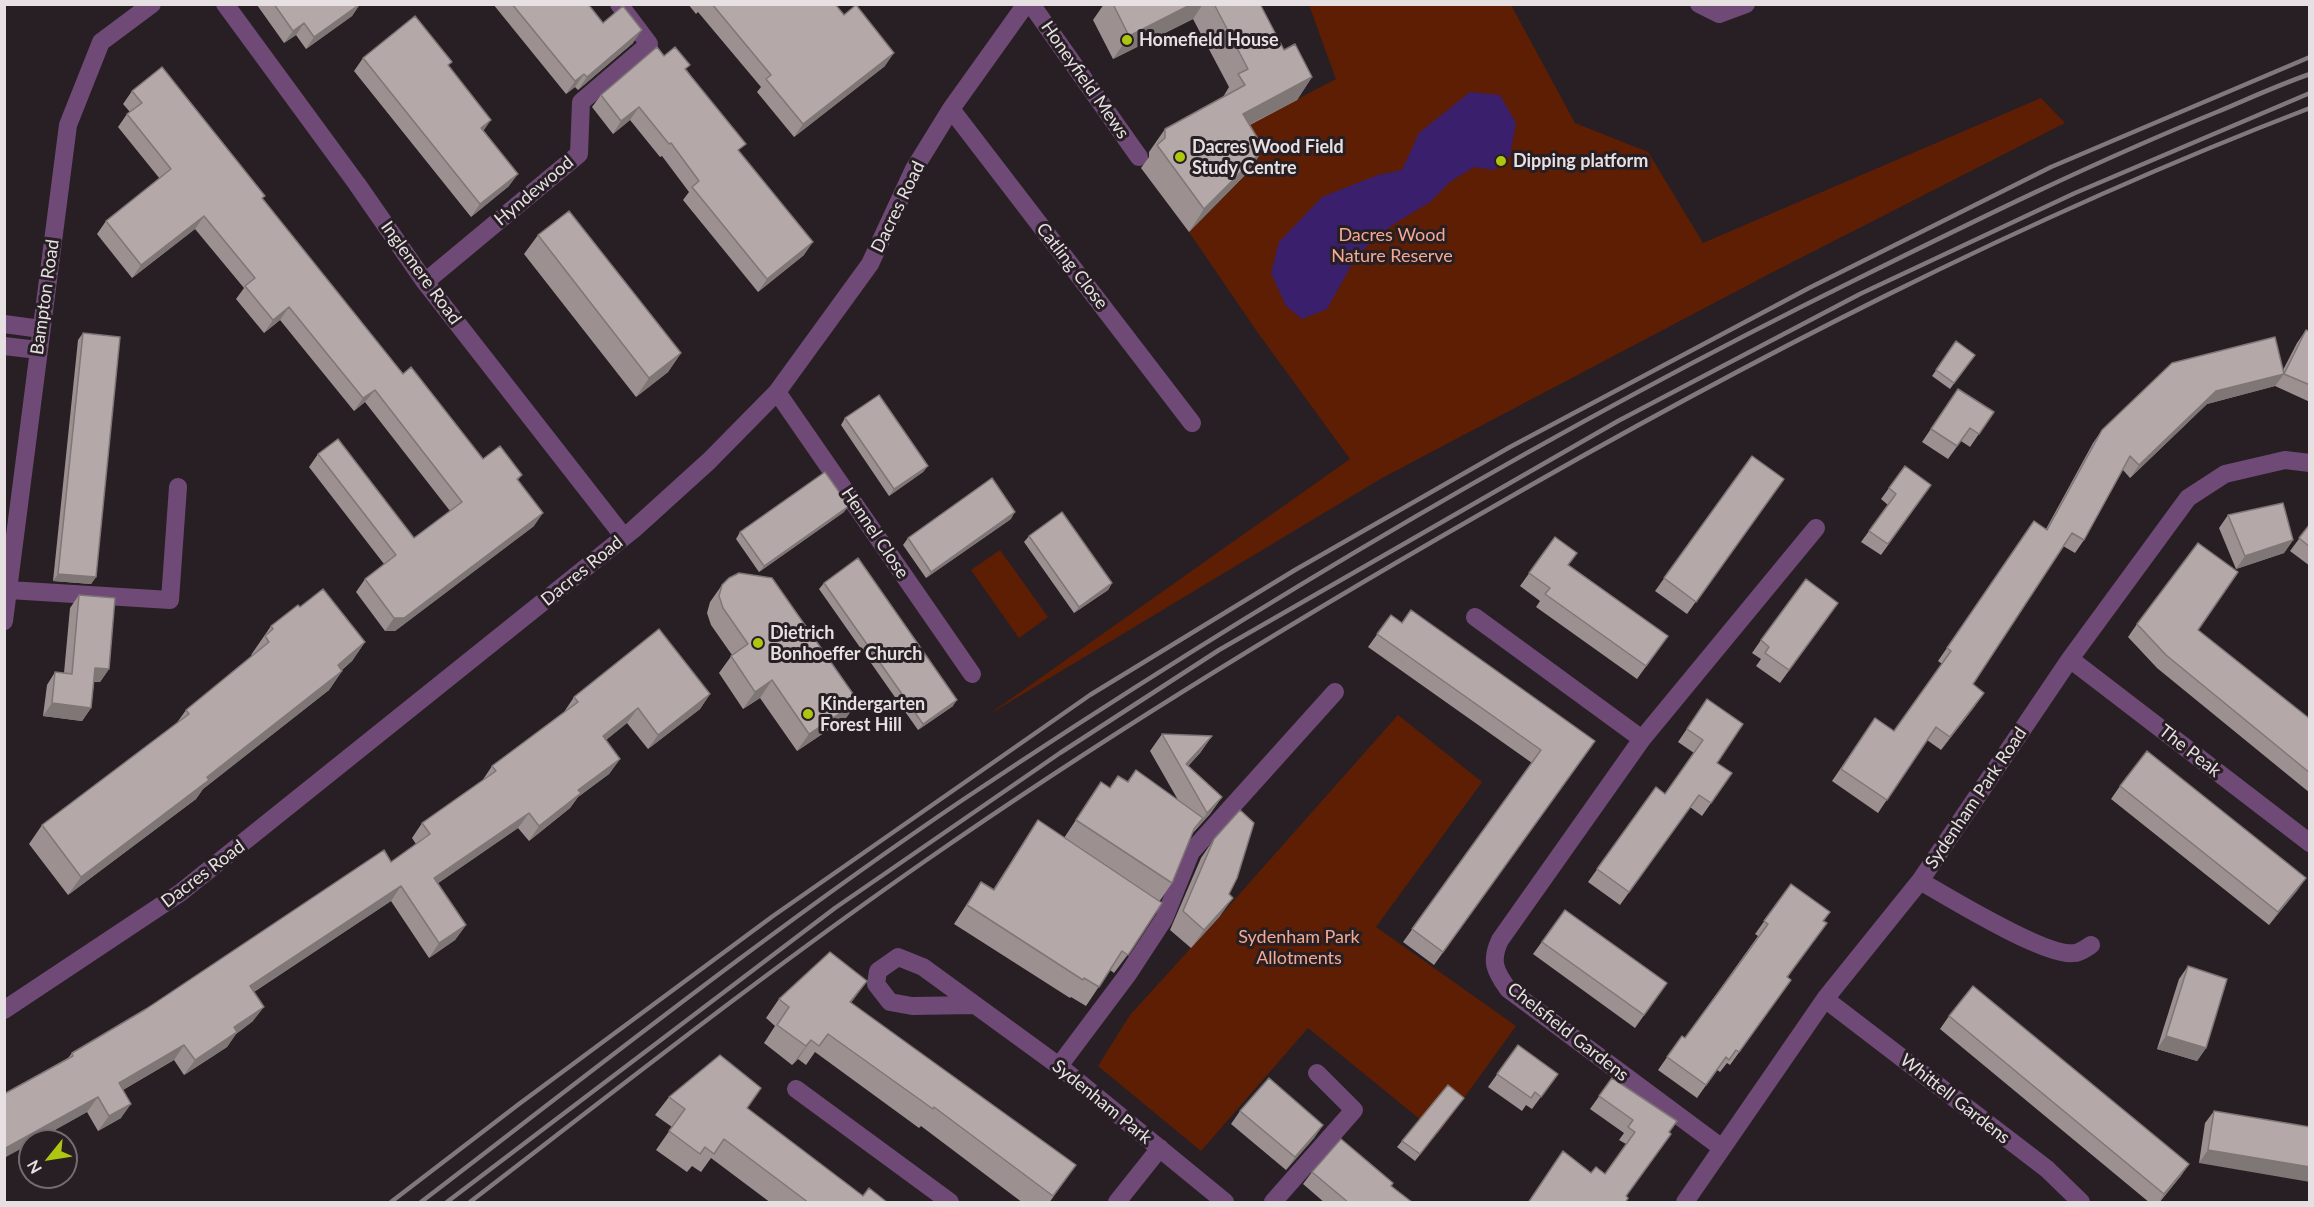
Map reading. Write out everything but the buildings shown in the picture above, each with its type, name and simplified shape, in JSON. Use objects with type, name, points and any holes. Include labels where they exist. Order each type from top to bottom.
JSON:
[{"type":"street","name":"Bampton Road","points":[[4,621],[68,125],[101,42],[152,4]]},
{"type":"street","name":"Inglemere Road","points":[[225,4],[357,184],[425,282],[624,537]]},
{"type":"street","name":"Hyndewood","points":[[425,282],[579,154],[581,102],[649,44],[618,4]]},
{"type":"street","name":"Honeyfield Mews","points":[[1031,4],[1139,157]]},
{"type":"street","points":[[1699,4],[1719,14],[1746,4]]},
{"type":"street","name":"Dacres Road","points":[[4,1010],[180,893],[624,537],[709,461],[777,392],[870,264],[914,169],[1018,8]]},
{"type":"street","name":"Catling Close","points":[[951,109],[1192,423]]},
{"type":"street","points":[[4,324],[41,329]]},
{"type":"street","points":[[4,346],[38,350]]},
{"type":"street","name":"Hennel Close","points":[[777,392],[972,674]]},
{"type":"street","name":"Sydenham Park Road","points":[[1686,1203],[1825,999],[1920,881],[2070,659],[2188,498],[2225,474],[2285,460],[2310,463]]},
{"type":"street","points":[[9,590],[170,600],[178,487]]},
{"type":"street","name":"Chelsfield Gardens","points":[[1722,1148],[1508,989],[1498,975],[1494,952],[1500,940],[1642,739],[1816,528]]},
{"type":"street","points":[[1475,617],[1642,739]]},
{"type":"street","name":"The Peak","points":[[2070,659],[2310,843]]},
{"type":"street","points":[[1059,1066],[1128,974],[1164,919],[1191,852],[1335,692]]},
{"type":"street","points":[[1920,881],[1996,924],[2054,951],[2074,953],[2091,945]]},
{"type":"street","points":[[1145,907],[1164,919]]},
{"type":"street","name":"Sydenham Park","points":[[975,1005],[912,1006],[890,1002],[876,984],[878,971],[898,957],[923,967],[1059,1066],[1225,1203]]},
{"type":"street","name":"Whittell Gardens","points":[[1825,999],[2047,1169],[2080,1203]]},
{"type":"street","points":[[1273,1203],[1354,1110],[1317,1074]]},
{"type":"street","points":[[796,1089],[950,1203]]},
{"type":"street","points":[[1117,1203],[1160,1148]]},
{"type":"green space","name":"Dacres Wood Nature Reserve","points":[[1309,5],[1511,5],[1575,123],[1648,152],[1703,243],[2041,98],[2065,123],[1771,273],[1382,478],[988,715],[1350,459],[1258,333],[1189,232],[1248,172],[1227,136],[1336,79]]},
{"type":"green space","points":[[1000,550],[1048,617],[1019,638],[971,570]]},
{"type":"green space","name":"Sydenham Park Allotments","points":[[1398,715],[1482,782],[1376,927],[1516,1026],[1438,1134],[1308,1028],[1201,1151],[1098,1066],[1130,1015]]},
{"type":"shaded area","points":[[1470,92],[1500,95],[1516,123],[1510,156],[1494,170],[1474,167],[1450,182],[1430,202],[1391,226],[1357,255],[1327,309],[1302,319],[1286,306],[1271,273],[1279,242],[1322,197],[1378,175],[1402,170],[1419,133]]},
{"type":"railway","points":[[391,1202],[773,916],[1090,695],[1295,570],[1510,447],[1809,288],[2051,167],[2310,57]]},
{"type":"railway","points":[[421,1202],[690,996],[894,847],[1072,728],[1290,591],[1513,461],[1740,338],[1944,236],[2080,172],[2171,131],[2310,74]]},
{"type":"railway","points":[[447,1202],[835,908],[1060,753],[1219,650],[1618,421],[1860,294],[2075,193],[2310,93]]},
{"type":"railway","points":[[470,1202],[640,1071],[869,900],[1062,769],[1337,597],[1679,403],[1885,296],[2095,197],[2310,108]]},
{"type":"place","name":"Homefield House","points":[[1127,40]]},
{"type":"place","name":"Dacres Wood Field Study Centre","points":[[1180,157]]},
{"type":"place","name":"Dipping platform","points":[[1501,161]]},
{"type":"place","name":"Dietrich Bonhoeffer Church","points":[[758,643]]},
{"type":"place","name":"Kindergarten Forest Hill","points":[[808,714]]}]
